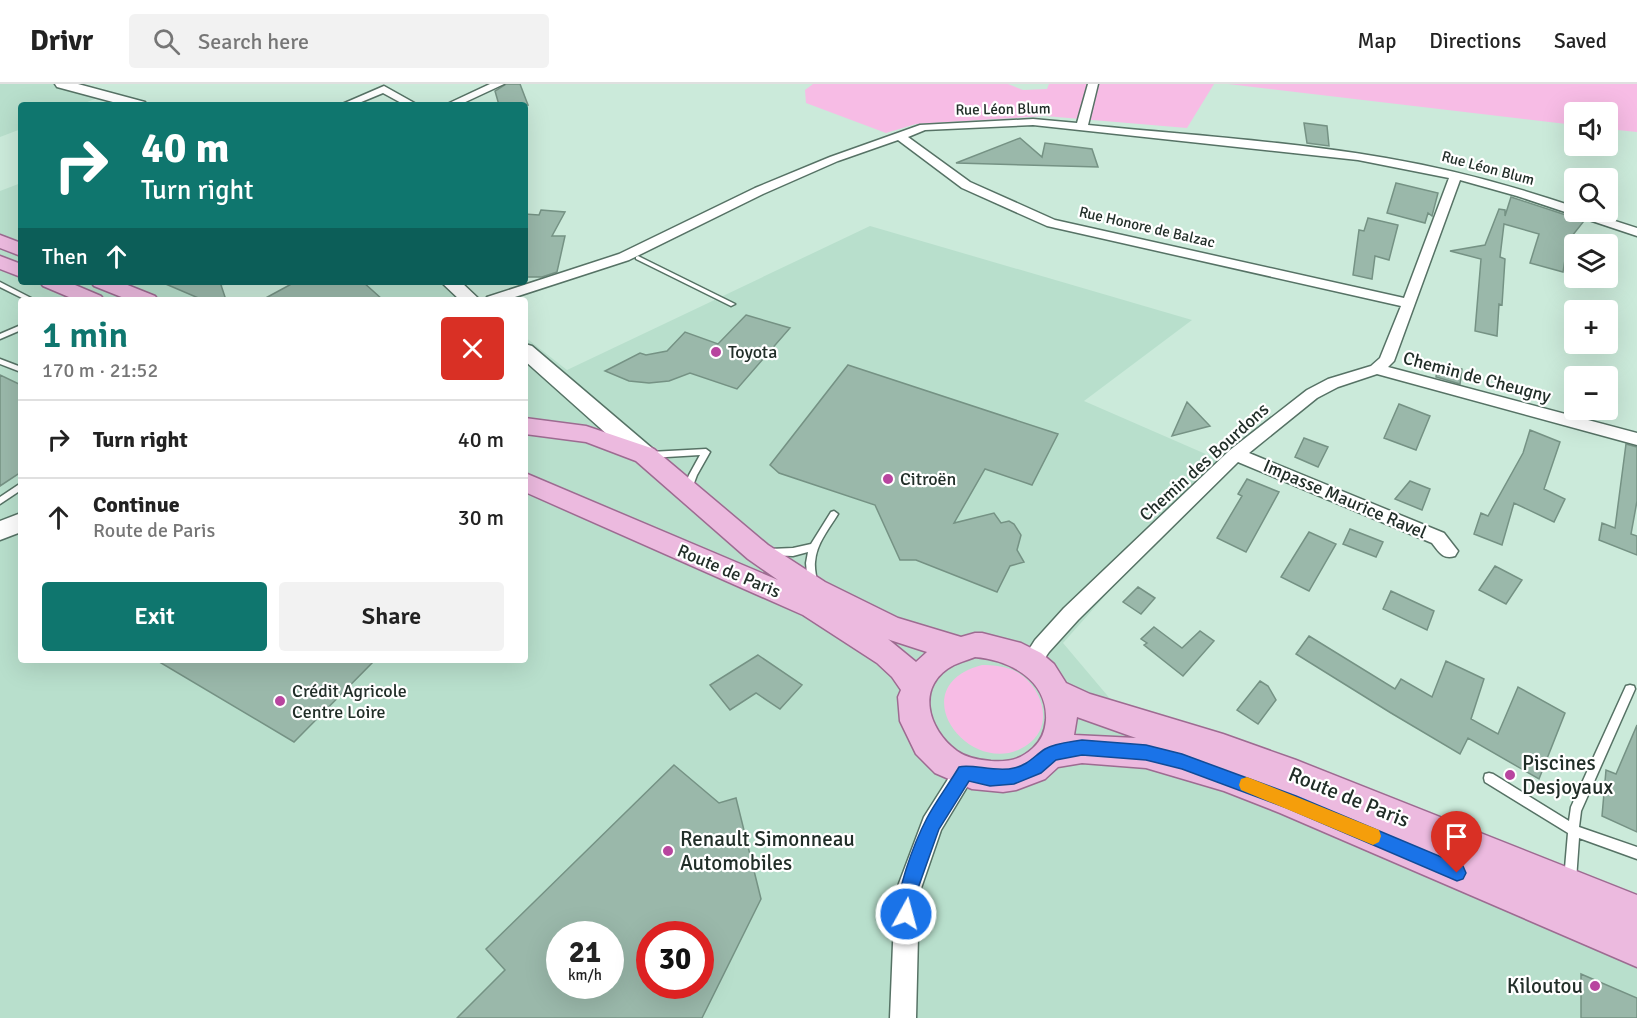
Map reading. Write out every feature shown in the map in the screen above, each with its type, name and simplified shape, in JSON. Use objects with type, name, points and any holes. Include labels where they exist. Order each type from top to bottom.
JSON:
[{"type":"main road","points":[[0,241],[18,249]]},
{"type":"main road","points":[[0,262],[18,270]]},
{"type":"main road","points":[[57,285],[87,297]]},
{"type":"main road","points":[[109,285],[140,297]]},
{"type":"main road","name":"Route de Paris","points":[[528,426],[586,434],[645,455],[758,552],[814,590],[909,636],[956,648]]},
{"type":"main road","name":"Route de Paris","points":[[528,483],[813,607],[887,654],[903,668],[915,686]]},
{"type":"main road","points":[[975,645],[994,646],[1013,652],[1031,662],[1046,676],[1057,693],[1063,714],[1061,735],[1051,754],[1035,768],[1014,776],[990,778],[965,772],[944,761],[927,745],[916,726],[912,706],[915,686],[924,670],[938,657],[956,648],[975,645]]},
{"type":"main road","name":"Route de Paris","points":[[1057,693],[1084,707],[1192,737],[1309,780],[1562,894],[1637,913]]},
{"type":"main road","name":"Route de Paris","points":[[1051,754],[1082,748],[1146,753],[1214,772],[1290,801],[1637,949]]},
{"type":"street","points":[[62,84],[129,102]]},
{"type":"street","points":[[373,84],[408,102]]},
{"type":"street","points":[[352,102],[397,84]]},
{"type":"street","points":[[457,102],[499,84]]},
{"type":"street","points":[[1081,128],[1093,84]]},
{"type":"street","name":"Rue Léon Blum","points":[[501,297],[624,257],[759,191],[898,135],[924,128],[1033,122],[1382,160],[1456,175],[1564,207]]},
{"type":"street","name":"Rue Honore de Balzac","points":[[898,135],[966,186],[1051,223],[1408,303]]},
{"type":"street","points":[[1376,369],[1387,361],[1456,175]]},
{"type":"street","name":"Rue Léon Blum","points":[[1608,222],[1637,232]]},
{"type":"street","points":[[454,285],[468,297]]},
{"type":"street","name":"Route de Paris","points":[[528,353],[645,455]]},
{"type":"street","name":"Chemin de Cheugny","points":[[1376,369],[1637,440]]},
{"type":"street","name":"Chemin des Bourdons","points":[[1031,662],[1071,614],[1236,454],[1312,394],[1333,383],[1376,369]]},
{"type":"street","name":"Impasse Maurice Ravel","points":[[1236,454],[1438,538],[1449,551]]},
{"type":"street","points":[[0,531],[18,523]]},
{"type":"street","points":[[903,1018],[907,894],[932,825],[965,772]]},
{"type":"lane","points":[[638,258],[731,304]]},
{"type":"lane","points":[[0,284],[25,297]]},
{"type":"lane","points":[[0,337],[18,328]]},
{"type":"lane","points":[[0,361],[18,369]]},
{"type":"lane","points":[[645,455],[706,452],[687,491]]},
{"type":"lane","points":[[0,502],[18,488]]},
{"type":"lane","points":[[0,502],[18,495]]},
{"type":"lane","points":[[814,590],[810,574],[812,547],[834,514]]},
{"type":"lane","points":[[758,552],[793,552],[812,547]]},
{"type":"lane","points":[[1290,801],[1416,845],[1545,899],[1562,894],[1574,831],[1575,811],[1630,689]]},
{"type":"lane","points":[[1489,778],[1574,831],[1637,853]]},
{"type":"shaded area","points":[[0,84],[54,84],[97,98],[87,102],[18,102],[18,130],[0,137]]},
{"type":"shaded area","points":[[813,84],[1008,84],[1023,90],[1047,89],[1049,84],[1214,84],[1187,128],[1045,116],[916,124],[886,133],[806,103],[805,90]]},
{"type":"shaded area","points":[[1228,84],[1637,84],[1637,132],[1618,130],[1618,102],[1564,102],[1564,124]]},
{"type":"shaded area","points":[[18,184],[18,285],[225,285],[221,287],[225,297],[18,297],[18,663],[528,663],[528,339],[567,370],[870,226],[1192,320],[1084,401],[1224,462],[1063,643],[1139,733],[1637,906],[1637,1018],[0,1018],[0,191]]},
{"type":"shaded area","points":[[345,285],[461,285],[475,297],[317,297]]},
{"type":"shaded area","points":[[982,665],[1013,670],[1023,676],[1038,694],[1043,716],[1041,727],[1036,737],[1027,745],[1006,753],[985,752],[966,742],[952,728],[945,710],[946,692],[958,676]]},
{"type":"building","points":[[506,84],[520,84],[527,102],[498,102],[495,91]]},
{"type":"building","points":[[1304,123],[1327,126],[1329,146],[1307,143]]},
{"type":"building","points":[[1020,138],[1042,157],[1045,143],[1092,149],[1098,167],[956,163]]},
{"type":"building","points":[[1396,183],[1438,193],[1432,216],[1428,213],[1425,223],[1387,213]]},
{"type":"building","points":[[1511,197],[1564,214],[1564,222],[1583,222],[1574,234],[1564,234],[1563,272],[1530,263],[1539,234],[1504,224],[1500,257],[1505,259],[1497,336],[1475,331],[1481,259],[1450,251],[1485,245],[1499,209],[1505,210],[1505,216]]},
{"type":"building","points":[[541,210],[565,212],[552,236],[565,236],[557,272],[542,277],[528,277],[528,214],[539,215]]},
{"type":"building","points":[[1368,218],[1398,225],[1389,260],[1375,256],[1372,279],[1353,275],[1359,230],[1364,231]]},
{"type":"building","points":[[168,285],[221,285],[225,297],[196,297]]},
{"type":"building","points":[[290,285],[366,285],[380,297],[268,297]]},
{"type":"building","name":"Toyota","points":[[746,315],[790,328],[737,389],[690,373],[669,381],[649,383],[629,381],[605,371],[640,353],[646,355],[667,351],[685,332],[718,344]]},
{"type":"building","points":[[1438,364],[1462,369],[1460,384],[1436,377]]},
{"type":"building","name":"Citroën","points":[[848,365],[1058,434],[1032,485],[985,469],[954,523],[994,513],[1001,523],[1009,521],[1014,524],[1021,535],[1017,550],[1024,562],[1010,566],[997,592],[916,560],[900,560],[875,505],[779,473],[770,465]]},
{"type":"building","points":[[0,375],[18,384],[18,474],[0,486]]},
{"type":"building","points":[[1187,402],[1210,426],[1172,436]]},
{"type":"building","points":[[1399,404],[1430,416],[1416,450],[1384,438]]},
{"type":"building","points":[[1530,430],[1560,442],[1544,489],[1565,499],[1554,522],[1514,503],[1502,545],[1474,534],[1481,513],[1488,516],[1523,453]]},
{"type":"building","points":[[1304,438],[1328,447],[1318,467],[1295,457]]},
{"type":"building","points":[[1626,444],[1637,447],[1637,501],[1631,534],[1637,536],[1637,555],[1599,540],[1602,523],[1615,528]]},
{"type":"building","points":[[1247,479],[1279,492],[1246,552],[1217,538],[1242,496],[1238,494]]},
{"type":"building","points":[[1410,481],[1430,489],[1422,510],[1395,499]]},
{"type":"building","points":[[1350,529],[1383,542],[1376,557],[1343,544]]},
{"type":"building","points":[[1309,532],[1336,544],[1309,591],[1281,577]]},
{"type":"building","points":[[1495,566],[1522,580],[1506,604],[1479,590]]},
{"type":"building","points":[[1138,587],[1155,598],[1141,614],[1123,602]]},
{"type":"building","points":[[1391,591],[1434,611],[1427,630],[1383,609]]},
{"type":"building","points":[[1154,627],[1182,648],[1200,631],[1214,641],[1183,676],[1144,645],[1147,643],[1141,639]]},
{"type":"building","points":[[1309,636],[1395,689],[1401,679],[1432,697],[1446,661],[1484,679],[1471,719],[1498,734],[1518,687],[1565,713],[1539,779],[1468,738],[1460,754],[1296,654]]},
{"type":"building","points":[[758,655],[802,685],[780,709],[756,693],[730,710],[710,685]]},
{"type":"building","name":"Crédit Agricole Centre Loire","points":[[161,663],[372,663],[294,742]]},
{"type":"building","points":[[1260,681],[1268,686],[1276,700],[1258,724],[1237,710]]},
{"type":"building","points":[[1637,725],[1637,832],[1602,816],[1606,770],[1616,774]]},
{"type":"building","name":"Renault Simonneau Automobiles","points":[[674,765],[719,803],[736,798],[761,899],[714,994],[714,921],[636,921],[636,999],[711,999],[702,1018],[457,1018],[505,970],[486,949]]},
{"type":"building","name":"Kiloutou","points":[[1581,974],[1637,998],[1637,1018],[1581,1018]]},
{"type":"slow traffic","points":[[1247,785],[1373,836]]},
{"type":"place","name":"Toyota","points":[[716,352]]},
{"type":"place","name":"Citroën","points":[[888,479]]},
{"type":"place","name":"Crédit Agricole Centre Loire","points":[[280,701]]},
{"type":"place","name":"Piscines Desjoyaux","points":[[1510,775]]},
{"type":"place","name":"Renault Simonneau Automobiles","points":[[668,851]]},
{"type":"place","name":"Kiloutou","points":[[1595,986]]},
{"type":"route","points":[[906,914],[907,894],[932,825],[965,772],[990,778],[1014,776],[1035,768],[1051,754],[1082,748],[1114,748],[1182,762],[1290,801],[1457,873]]}]
